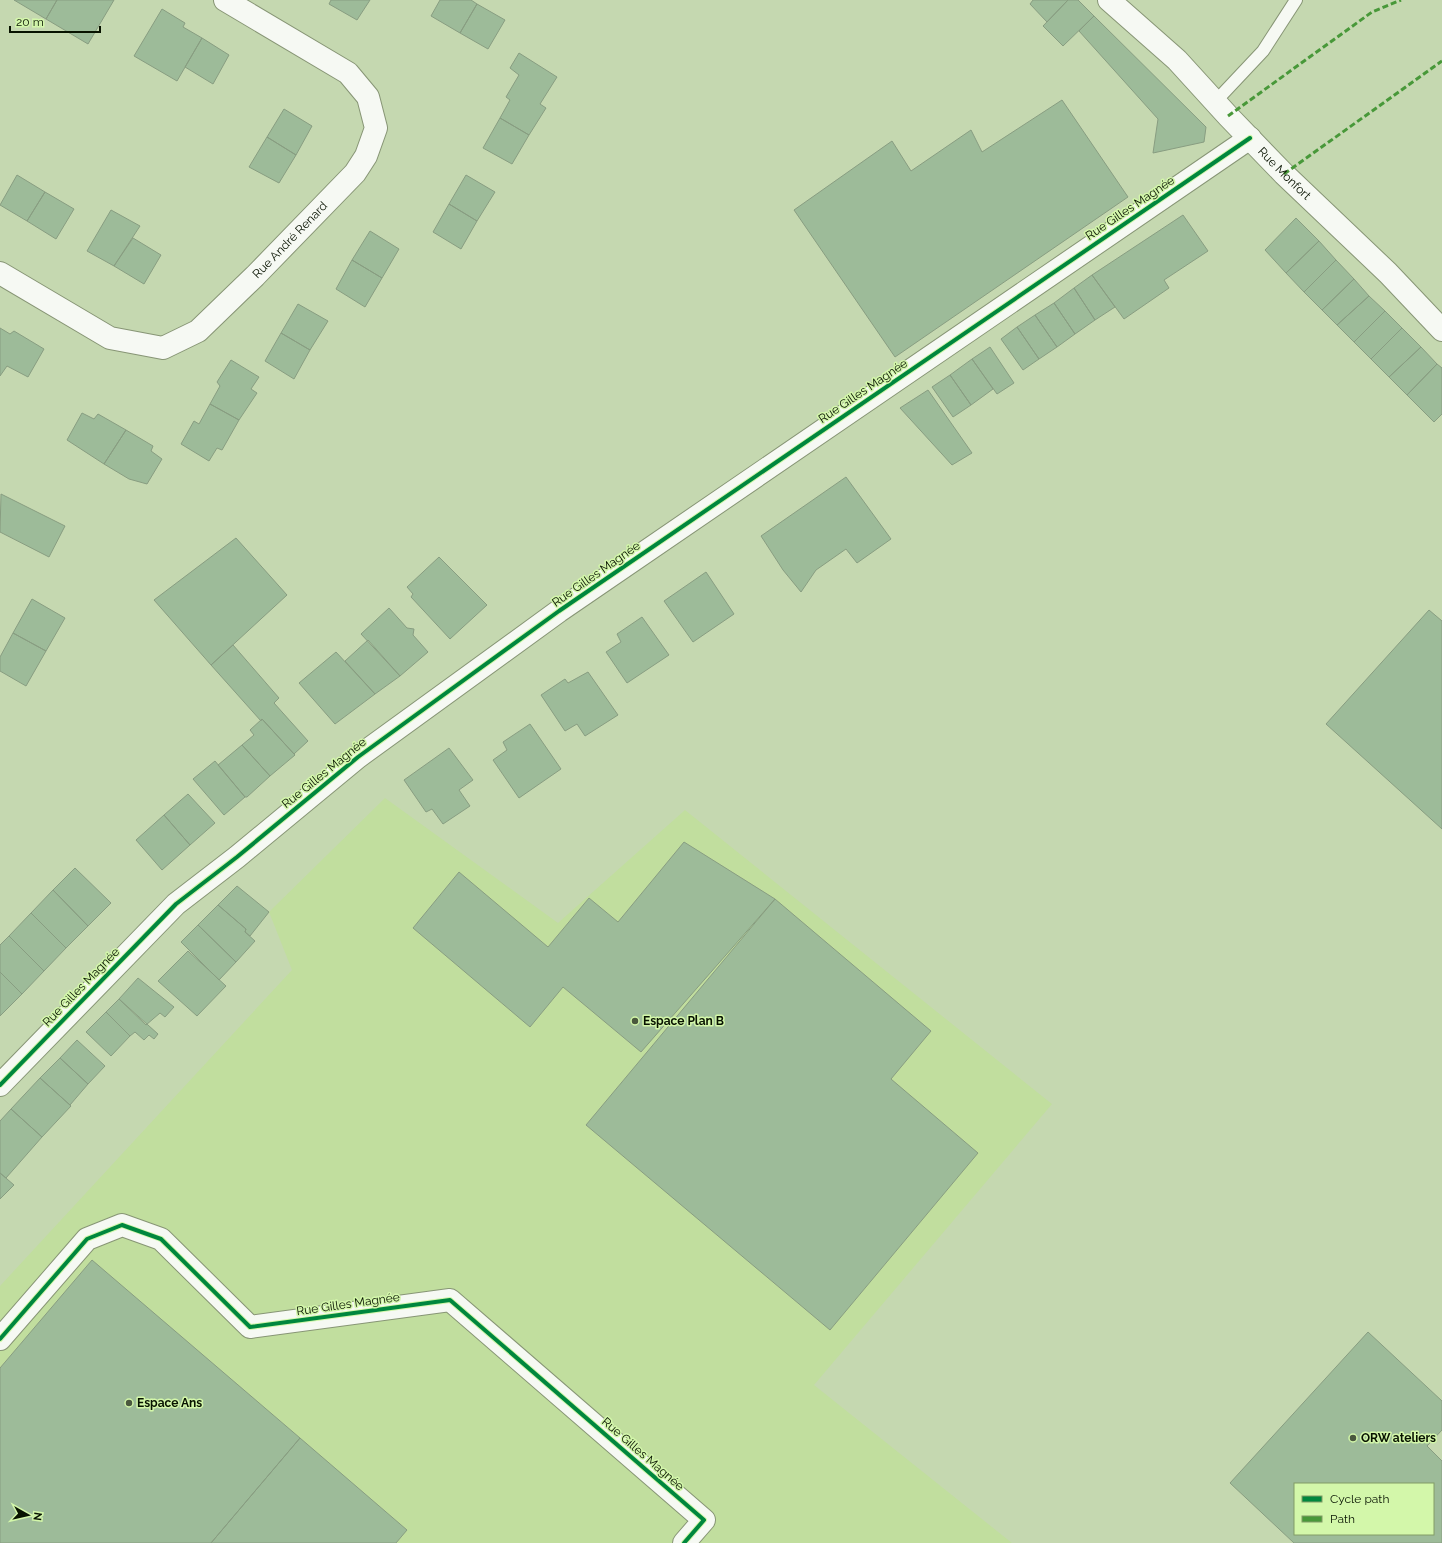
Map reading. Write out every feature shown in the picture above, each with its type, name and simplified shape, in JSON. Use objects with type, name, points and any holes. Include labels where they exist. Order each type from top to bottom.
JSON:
[{"type":"street","name":"Rue André Renard","points":[[0,273],[110,338],[163,348],[198,331],[255,276],[355,173],[366,156],[376,128],[368,97],[348,73],[225,0]]},
{"type":"street","name":"Rue Monfort","points":[[1109,0],[1176,60],[1284,174],[1388,273],[1442,330]]},
{"type":"street","name":"Rue Gilles Magnée","points":[[0,1085],[176,904],[237,857],[358,758],[559,611],[1250,138]]},
{"type":"street","name":"Rue Gilles Magnée","points":[[0,1339],[87,1239],[122,1225],[161,1239],[250,1327],[450,1300],[704,1520],[684,1543]]},
{"type":"lane","points":[[1215,102],[1263,51],[1296,0]]},
{"type":"shaded area","points":[[385,798],[558,923],[685,810],[1052,1104],[814,1385],[1012,1543],[0,1543],[0,1286],[292,970],[269,912]]},
{"type":"building","points":[[14,0],[57,0],[46,19]]},
{"type":"building","points":[[57,0],[114,0],[88,44],[46,19]]},
{"type":"building","points":[[331,0],[370,0],[357,20],[329,4]]},
{"type":"building","points":[[440,0],[471,0],[477,4],[460,33],[431,16]]},
{"type":"building","points":[[1033,0],[1068,0],[1047,22],[1030,4]]},
{"type":"building","points":[[1068,0],[1078,0],[1094,16],[1063,46],[1043,26]]},
{"type":"building","points":[[477,4],[505,20],[488,49],[460,33]]},
{"type":"building","points":[[162,9],[185,23],[183,27],[202,38],[177,81],[134,56]]},
{"type":"building","points":[[1094,16],[1206,127],[1204,142],[1153,153],[1158,119],[1079,31]]},
{"type":"building","points":[[202,38],[229,55],[213,84],[185,67]]},
{"type":"building","points":[[519,53],[557,77],[540,104],[546,108],[529,135],[500,118],[510,100],[506,97],[519,75],[510,68]]},
{"type":"building","points":[[1062,100],[1128,197],[895,357],[794,210],[892,141],[911,171],[971,130],[982,152]]},
{"type":"building","points":[[284,109],[312,126],[296,155],[267,137]]},
{"type":"building","points":[[500,118],[529,135],[512,164],[483,148]]},
{"type":"building","points":[[267,137],[296,155],[279,183],[249,167]]},
{"type":"building","points":[[17,175],[45,192],[27,221],[0,205]]},
{"type":"building","points":[[466,175],[495,192],[477,221],[449,204]]},
{"type":"building","points":[[45,192],[74,209],[56,239],[27,221]]},
{"type":"building","points":[[449,204],[477,221],[461,249],[433,232]]},
{"type":"building","points":[[111,210],[140,226],[114,266],[87,251]]},
{"type":"building","points":[[1183,215],[1208,251],[1164,280],[1169,288],[1124,319],[1092,275]]},
{"type":"building","points":[[1296,218],[1319,241],[1286,273],[1265,250]]},
{"type":"building","points":[[370,231],[399,249],[382,278],[352,260]]},
{"type":"building","points":[[133,238],[161,255],[144,284],[114,266]]},
{"type":"building","points":[[1319,241],[1336,260],[1304,292],[1286,273]]},
{"type":"building","points":[[352,260],[382,278],[365,307],[336,289]]},
{"type":"building","points":[[1336,260],[1354,279],[1322,310],[1304,292]]},
{"type":"building","points":[[1092,275],[1115,307],[1095,320],[1074,288]]},
{"type":"building","points":[[1354,279],[1369,296],[1337,325],[1322,310]]},
{"type":"building","points":[[1074,288],[1095,320],[1075,334],[1054,303]]},
{"type":"building","points":[[1369,296],[1385,311],[1354,342],[1337,325]]},
{"type":"building","points":[[1054,303],[1075,334],[1057,347],[1035,315]]},
{"type":"building","points":[[298,304],[328,321],[310,350],[281,333]]},
{"type":"building","points":[[1385,311],[1402,328],[1371,359],[1354,342]]},
{"type":"building","points":[[1035,315],[1057,347],[1039,359],[1017,327]]},
{"type":"building","points":[[1017,327],[1039,359],[1023,370],[1001,339]]},
{"type":"building","points":[[0,328],[10,334],[14,331],[44,349],[28,377],[7,366],[0,376]]},
{"type":"building","points":[[1402,328],[1421,347],[1389,377],[1371,359]]},
{"type":"building","points":[[281,333],[310,350],[294,379],[265,361]]},
{"type":"building","points":[[990,347],[1014,383],[997,394],[972,359]]},
{"type":"building","points":[[1421,347],[1437,364],[1407,395],[1389,377]]},
{"type":"building","points":[[972,359],[993,389],[971,405],[950,375]]},
{"type":"building","points":[[231,360],[259,377],[251,389],[257,393],[239,420],[210,404],[220,386],[217,382]]},
{"type":"building","points":[[1437,364],[1442,368],[1442,414],[1434,422],[1407,395]]},
{"type":"building","points":[[950,375],[971,405],[953,417],[932,387]]},
{"type":"building","points":[[928,390],[972,453],[952,465],[900,408]]},
{"type":"building","points":[[210,404],[239,420],[222,450],[217,448],[209,461],[181,444],[194,421],[199,424]]},
{"type":"building","points":[[82,413],[94,419],[98,414],[126,430],[104,464],[67,440]]},
{"type":"building","points":[[126,430],[153,446],[151,451],[162,459],[147,484],[129,479],[104,464]]},
{"type":"building","points":[[846,477],[891,539],[857,563],[846,549],[816,570],[801,592],[783,570],[761,536]]},
{"type":"building","points":[[1,494],[65,526],[49,557],[0,532]]},
{"type":"building","points":[[236,538],[287,595],[211,665],[154,600]]},
{"type":"building","points":[[439,557],[487,605],[450,639],[411,597],[413,594],[407,587]]},
{"type":"building","points":[[706,572],[734,614],[693,642],[664,601]]},
{"type":"building","points":[[32,599],[65,618],[46,651],[13,633]]},
{"type":"building","points":[[389,608],[407,628],[414,629],[413,635],[428,652],[400,676],[361,634]]},
{"type":"building","points":[[1429,610],[1442,621],[1442,829],[1326,724]]},
{"type":"building","points":[[642,617],[669,655],[627,683],[606,652],[621,642],[617,634]]},
{"type":"building","points":[[13,633],[46,651],[26,686],[0,671],[0,657]]},
{"type":"building","points":[[368,640],[400,676],[375,694],[345,661]]},
{"type":"building","points":[[233,645],[279,698],[274,703],[308,741],[294,754],[262,719],[261,721],[211,665]]},
{"type":"building","points":[[336,652],[375,694],[335,724],[299,683]]},
{"type":"building","points":[[588,672],[618,715],[585,736],[577,724],[565,731],[541,695],[565,679],[568,683]]},
{"type":"building","points":[[262,719],[295,755],[270,776],[242,745],[254,735],[250,730]]},
{"type":"building","points":[[530,724],[561,769],[519,798],[493,760],[507,750],[503,742]]},
{"type":"building","points":[[242,745],[270,776],[247,797],[245,797],[218,765]]},
{"type":"building","points":[[449,748],[473,780],[459,790],[470,806],[443,824],[432,809],[426,812],[404,780]]},
{"type":"building","points":[[215,761],[245,797],[224,815],[193,779]]},
{"type":"building","points":[[188,794],[215,823],[190,845],[164,815]]},
{"type":"building","points":[[164,815],[190,845],[162,870],[136,840]]},
{"type":"building","points":[[684,842],[775,899],[641,1052],[563,987],[530,1027],[413,928],[459,872],[548,947],[589,898],[618,922]]},
{"type":"building","points":[[75,868],[111,903],[88,926],[53,890]]},
{"type":"building","points":[[237,886],[269,912],[250,936],[245,932],[246,929],[218,905]]},
{"type":"building","points":[[53,890],[88,926],[66,948],[31,913]]},
{"type":"building","points":[[775,899],[931,1031],[891,1079],[978,1153],[830,1330],[586,1125]]},
{"type":"building","points":[[218,905],[246,929],[245,932],[255,941],[236,962],[198,925]]},
{"type":"building","points":[[31,913],[66,948],[44,971],[9,936]]},
{"type":"building","points":[[198,925],[236,962],[219,980],[181,942]]},
{"type":"building","points":[[9,936],[44,971],[22,994],[0,972],[0,945]]},
{"type":"building","points":[[188,951],[226,986],[197,1016],[158,981]]},
{"type":"building","points":[[0,972],[22,994],[0,1016]]},
{"type":"building","points":[[138,978],[174,1007],[165,1017],[160,1013],[146,1025],[119,999]]},
{"type":"building","points":[[119,999],[158,1034],[154,1039],[149,1035],[144,1040],[135,1032],[130,1036],[106,1012]]},
{"type":"building","points":[[106,1012],[130,1036],[111,1056],[86,1032]]},
{"type":"building","points":[[77,1040],[105,1066],[88,1084],[60,1058]]},
{"type":"building","points":[[60,1058],[88,1084],[70,1105],[40,1078]]},
{"type":"building","points":[[40,1078],[71,1106],[42,1137],[11,1109]]},
{"type":"building","points":[[11,1109],[42,1137],[6,1178],[0,1173],[0,1121]]},
{"type":"building","points":[[0,1173],[14,1185],[0,1199]]},
{"type":"building","name":"Espace Ans","points":[[92,1260],[300,1438],[211,1543],[0,1543],[0,1368]]},
{"type":"building","name":"ORW ateliers","points":[[1368,1332],[1442,1401],[1442,1430],[1427,1446],[1442,1461],[1442,1543],[1294,1543],[1230,1483]]},
{"type":"building","points":[[300,1438],[407,1530],[396,1543],[211,1543]]},
{"type":"marked path","points":[[1228,116],[1372,12],[1401,0]]},
{"type":"marked path","points":[[1284,174],[1442,61]]},
{"type":"cycle path","points":[[0,1085],[176,904],[237,857],[358,757],[559,611],[1250,138]]},
{"type":"cycle path","points":[[0,1339],[87,1239],[122,1225],[161,1239],[250,1327],[450,1300],[704,1520],[684,1543]]},
{"type":"place","name":"Espace Plan B","points":[[635,1021]]},
{"type":"place","name":"Espace Ans","points":[[129,1403]]},
{"type":"place","name":"ORW ateliers","points":[[1353,1438]]}]
